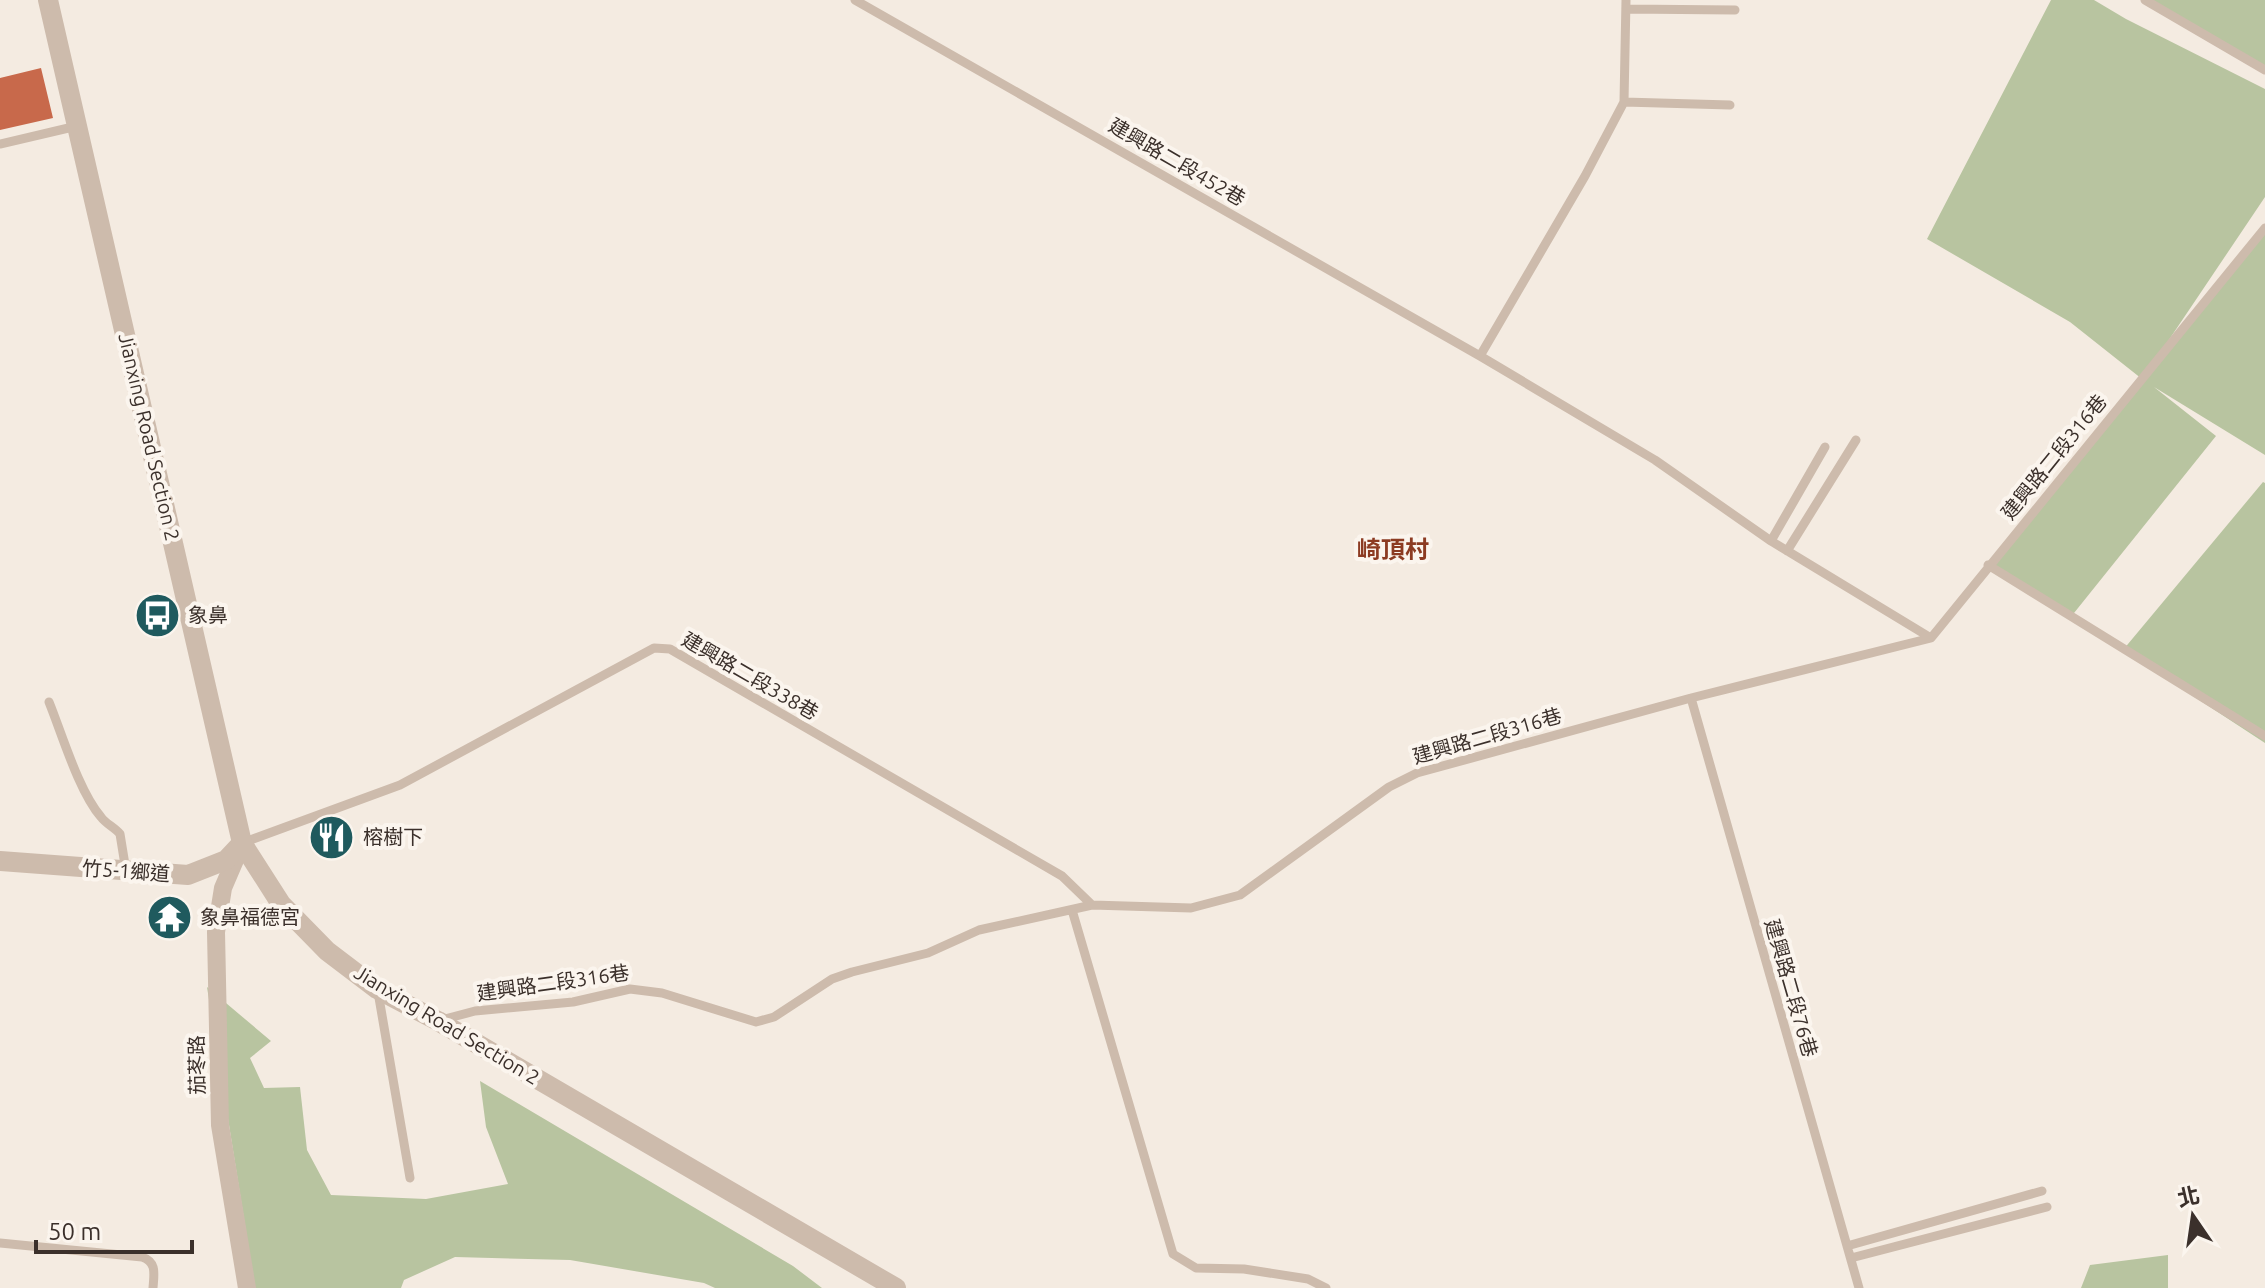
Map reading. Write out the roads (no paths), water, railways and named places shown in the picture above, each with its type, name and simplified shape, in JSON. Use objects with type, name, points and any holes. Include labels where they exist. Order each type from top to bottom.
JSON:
[{"type":"street","name":"Jianxing Road Section 2","points":[[48,0],[242,843],[281,904],[327,951],[377,989],[438,1021],[896,1288]]},
{"type":"street","name":"竹5-1鄉道","points":[[0,861],[188,875],[226,860],[242,843]]},
{"type":"street","name":"茄苳路","points":[[242,843],[223,888],[216,932],[220,1125],[247,1288]]},
{"type":"lane","name":"建興路二段452巷","points":[[855,0],[1480,356],[1655,460],[1771,541],[1931,638]]},
{"type":"lane","points":[[2145,0],[2265,70]]},
{"type":"lane","points":[[1480,356],[1585,176],[1624,102],[1626,5],[1735,10]]},
{"type":"lane","points":[[1624,102],[1730,105]]},
{"type":"lane","points":[[0,144],[77,126]]},
{"type":"lane","name":"建興路二段316巷","points":[[438,1021],[475,1011],[573,1002],[630,989],[662,993],[756,1022],[774,1017],[832,979],[928,953],[979,930],[1092,905],[1191,908],[1240,895],[1389,787],[1417,773],[1691,698],[1931,638],[2265,228]]},
{"type":"lane","points":[[1787,551],[1856,440]]},
{"type":"lane","points":[[1771,541],[1825,447]]},
{"type":"lane","points":[[1988,565],[2265,736]]},
{"type":"lane","name":"建興路二段338巷","points":[[242,843],[400,785],[654,648],[670,649],[1062,876],[1092,905]]},
{"type":"lane","name":"建興路二段76巷","points":[[1691,698],[1859,1288]]},
{"type":"lane","points":[[49,702],[79,778],[95,808],[102,819],[120,834],[126,871]]},
{"type":"lane","points":[[1072,910],[1173,1254],[1196,1268],[1244,1269],[1308,1279],[1326,1288]]},
{"type":"lane","points":[[377,989],[410,1178]]},
{"type":"lane","points":[[1847,1246],[2042,1191]]},
{"type":"lane","points":[[1851,1258],[2047,1207]]},
{"type":"lane","points":[[0,1243],[142,1257],[154,1265],[153,1288]]},
{"type":"place","name":"象鼻","points":[[157,615]]},
{"type":"place","name":"榕樹下","points":[[332,837]]},
{"type":"place","name":"象鼻福德宮","points":[[169,917]]},
{"type":"district","name":"崎頂村","points":[[1393,550]]}]
